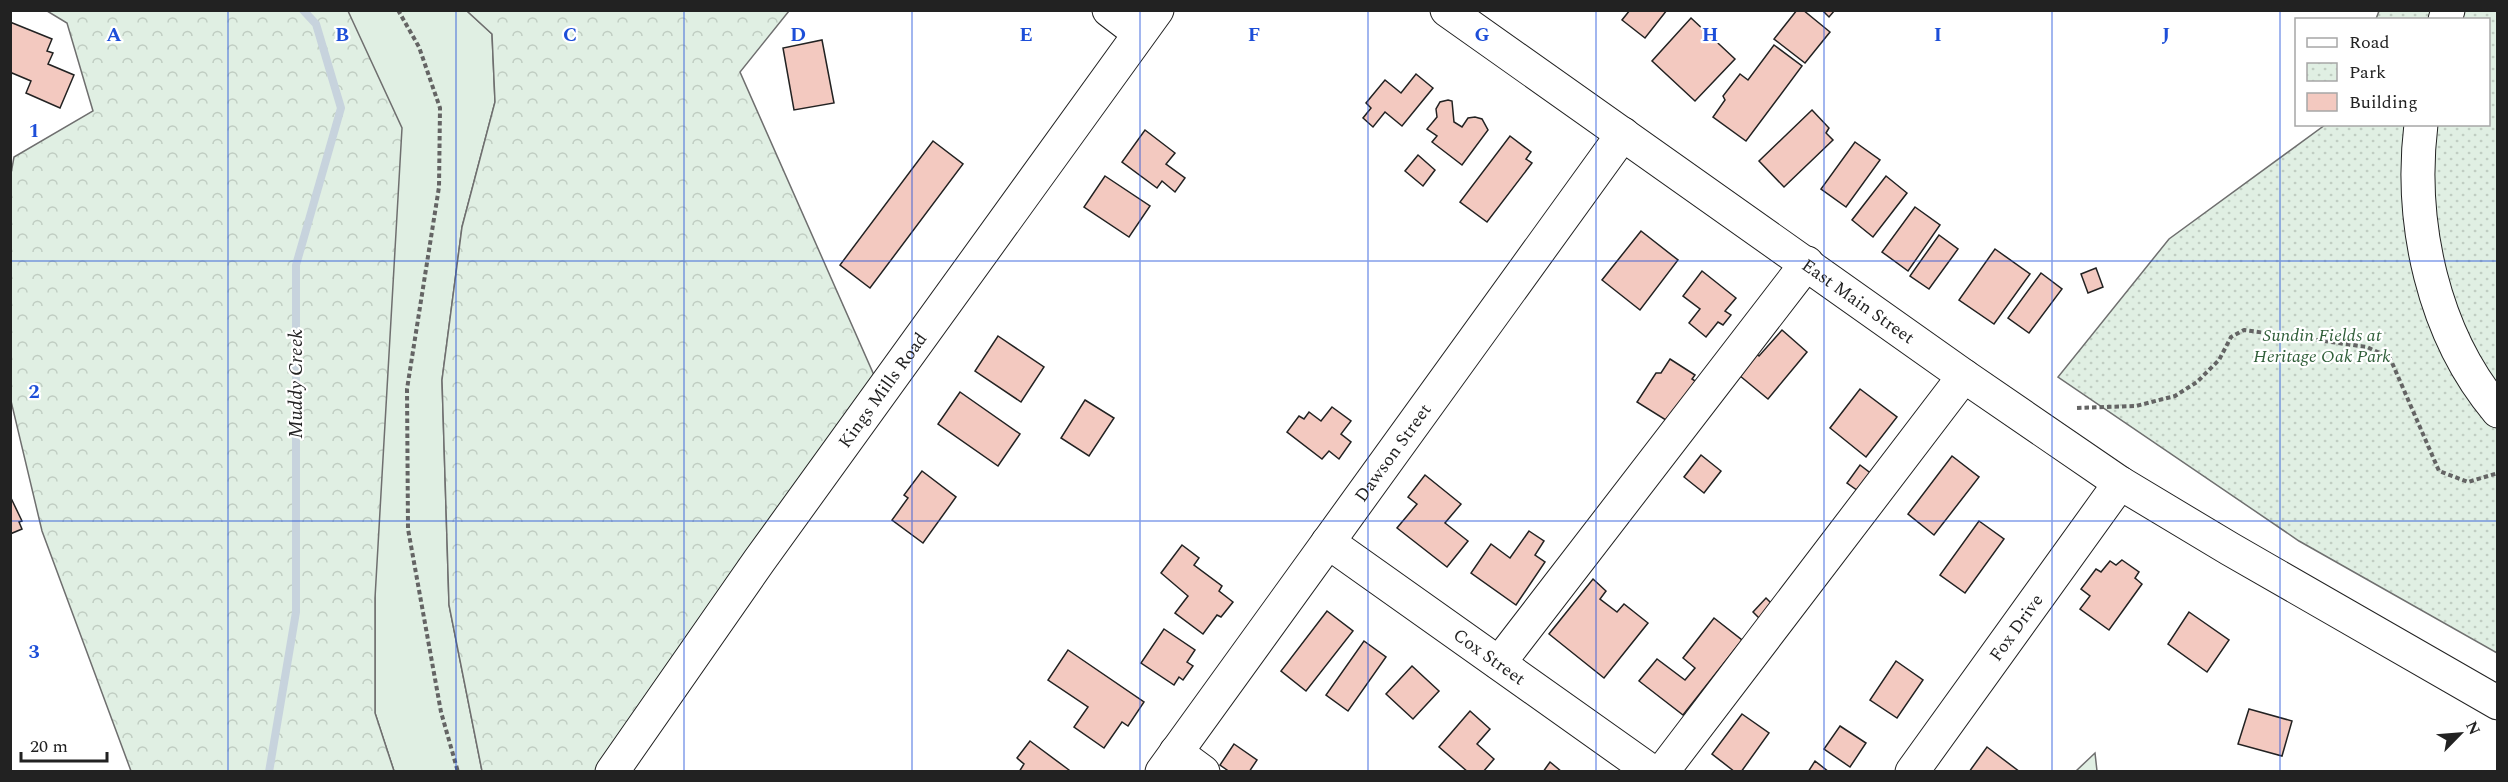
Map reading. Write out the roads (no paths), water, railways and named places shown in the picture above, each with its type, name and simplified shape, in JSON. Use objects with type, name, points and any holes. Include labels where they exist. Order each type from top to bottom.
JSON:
[{"type":"street","points":[[1109,10],[1148,22]]},
{"type":"street","name":"East Main Street","points":[[1447,10],[1964,376],[2120,483],[2498,703]]},
{"type":"street","name":"Kings Mills Road","points":[[612,771],[752,570],[1148,22]]},
{"type":"street","points":[[2421,126],[2418,188],[2425,252],[2442,313],[2460,353],[2498,411]]},
{"type":"street","name":"Dawson Street","points":[[1169,762],[1623,134]]},
{"type":"street","points":[[1499,663],[1807,263]]},
{"type":"street","points":[[1662,771],[1964,376]]},
{"type":"street","name":"Fox Drive","points":[[1912,771],[2120,483]]},
{"type":"street","name":"Cox Street","points":[[1328,542],[1652,771]]},
{"type":"street","points":[[1169,762],[1203,771]]},
{"type":"waterway","name":"Muddy Creek","points":[[269,772],[296,612],[296,265],[341,108],[316,24],[303,10]]},
{"type":"park label","name":"Sundin Fields at Heritage Oak Park","points":[[2322,345]]}]
